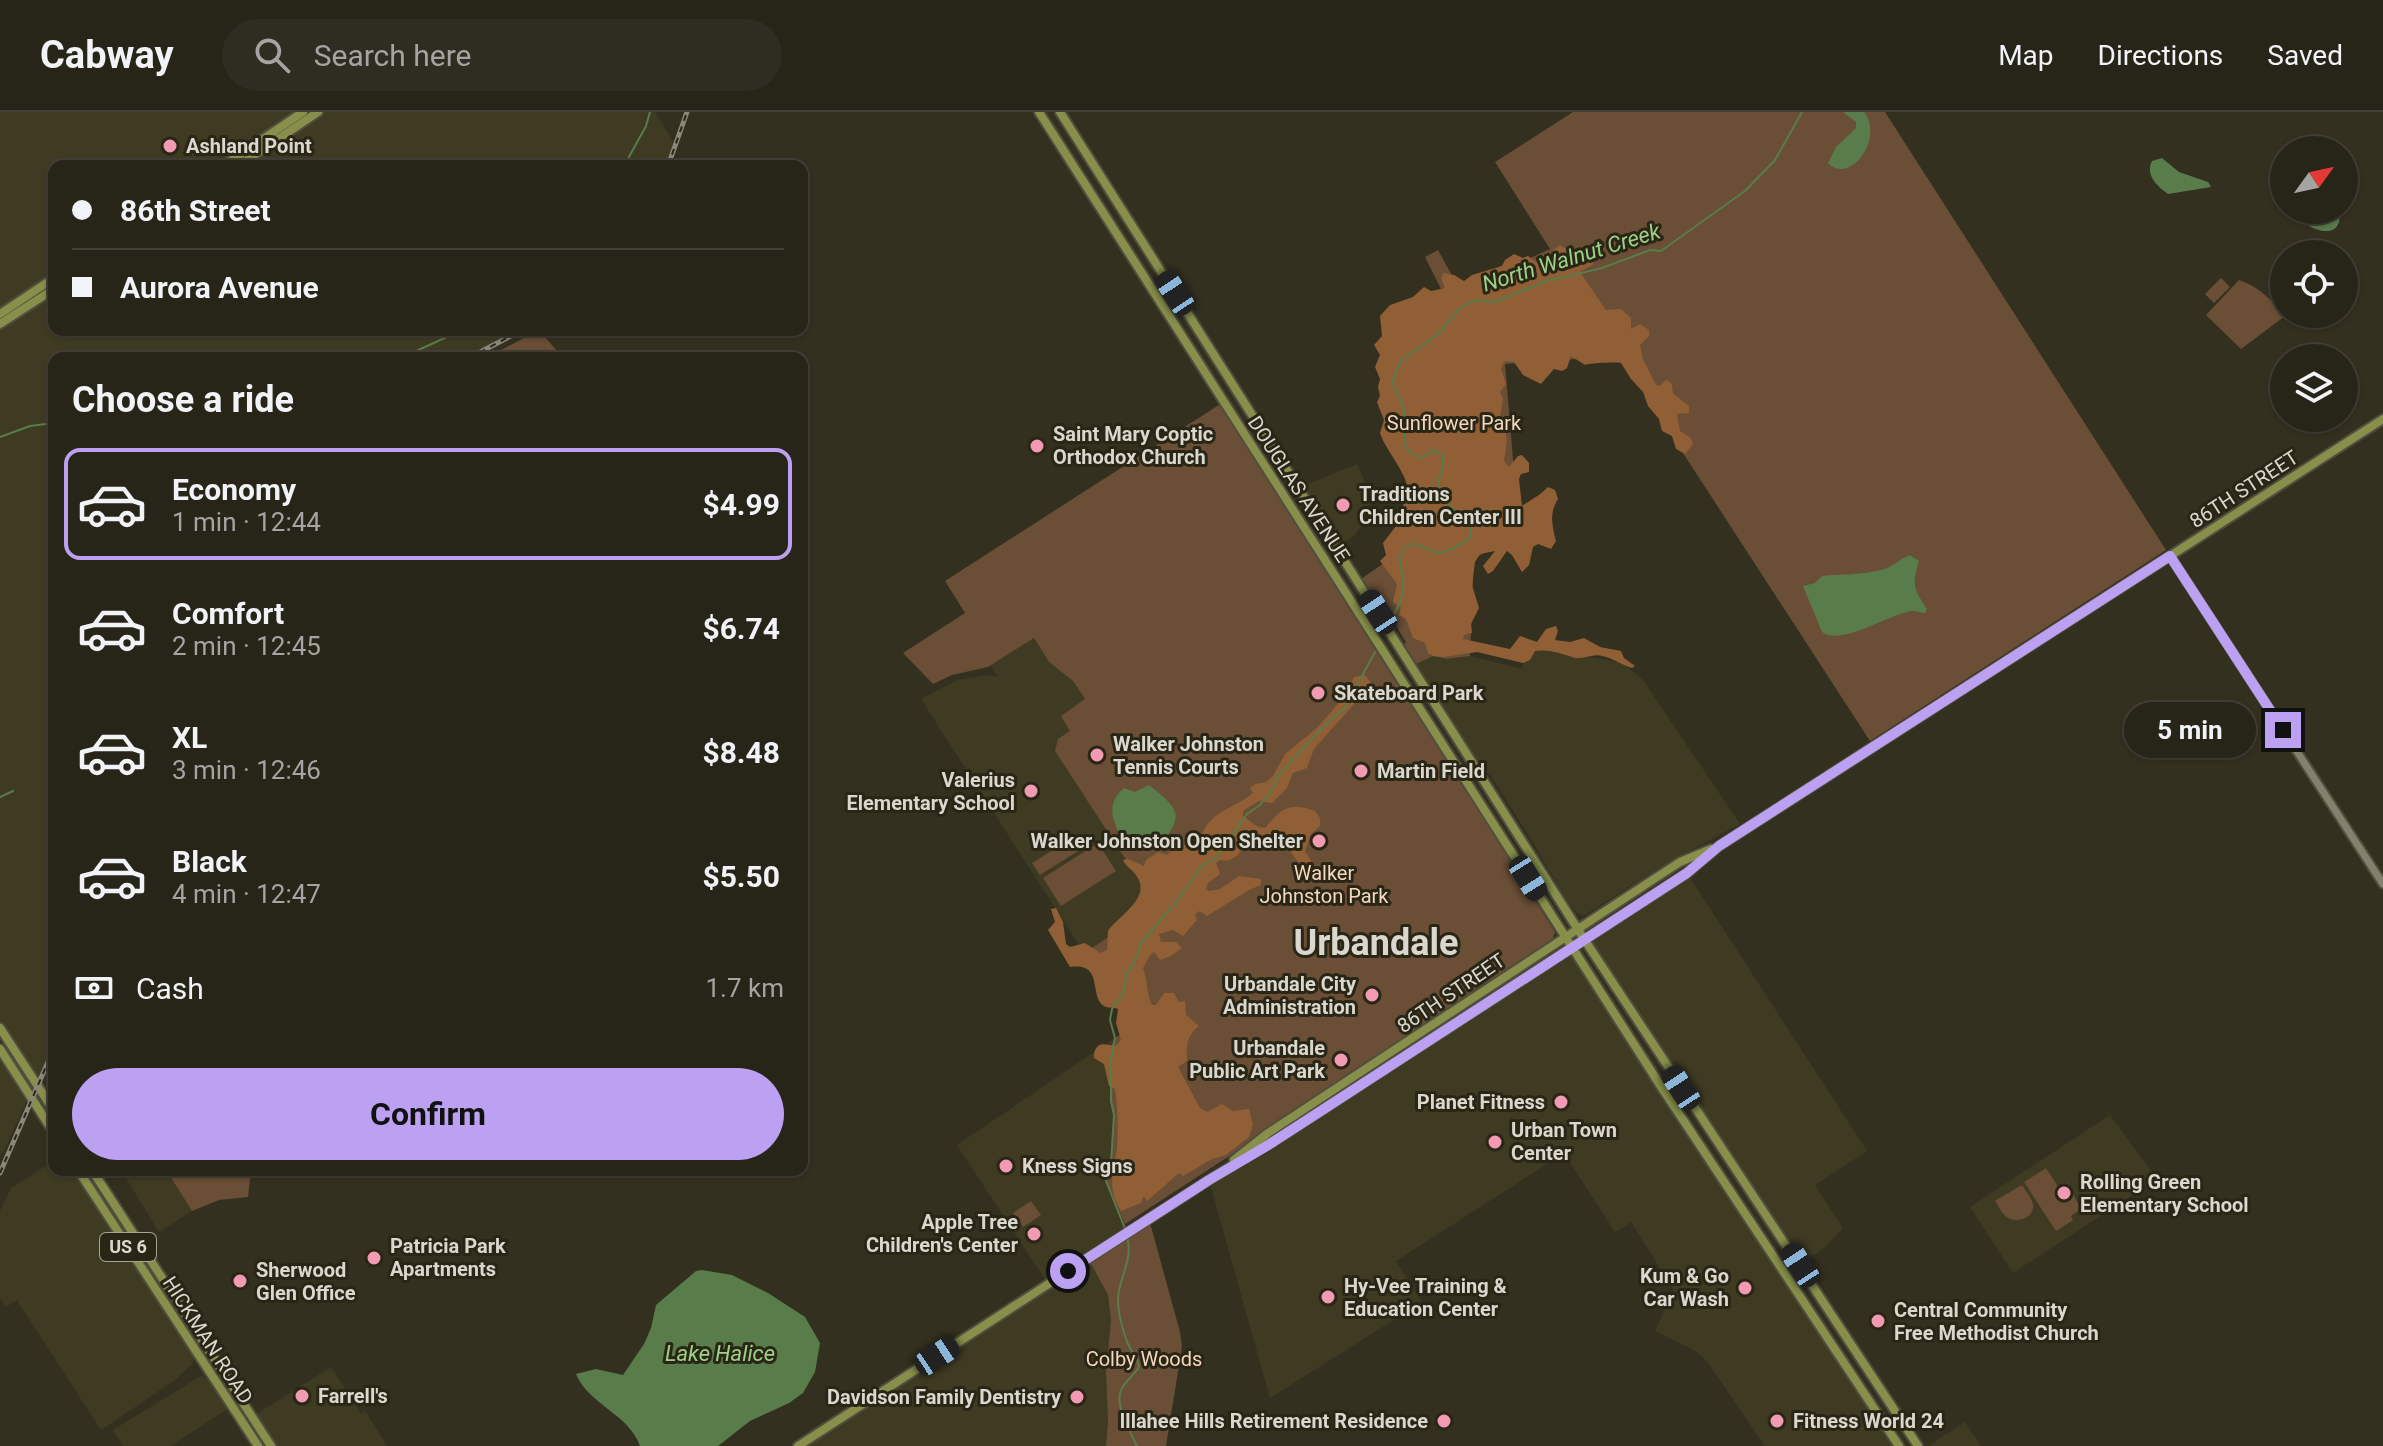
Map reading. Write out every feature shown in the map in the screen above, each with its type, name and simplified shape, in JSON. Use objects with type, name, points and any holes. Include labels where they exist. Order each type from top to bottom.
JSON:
[{"type":"main road","points":[[232,160],[303,112]]},
{"type":"main road","points":[[247,160],[318,112]]},
{"type":"main road","name":"DOUGLAS AVENUE","points":[[1039,112],[1660,1085],[1899,1446]]},
{"type":"main road","name":"DOUGLAS AVENUE","points":[[1060,112],[1584,939],[1918,1446]]},
{"type":"main road","points":[[0,314],[48,282]]},
{"type":"main road","points":[[0,324],[48,293]]},
{"type":"main road","name":"86TH STREET","points":[[798,1446],[1209,1180],[1270,1144],[1687,873],[1719,846],[2383,419]]},
{"type":"main road","name":"86TH STREET","points":[[1209,1180],[1268,1133],[1577,928],[1680,862],[1719,846]]},
{"type":"main road","points":[[0,1028],[48,1102]]},
{"type":"main road","points":[[0,1049],[48,1124]]},
{"type":"main road","points":[[1660,1085],[1665,1080],[1674,1082],[1695,1109]]},
{"type":"main road","name":"HICKMAN ROAD","points":[[82,1176],[258,1446]]},
{"type":"main road","name":"HICKMAN ROAD","points":[[96,1176],[271,1446]]},
{"type":"street","points":[[2170,556],[2383,884]]},
{"type":"shaded area","points":[[0,112],[303,112],[232,160],[48,160],[48,282],[0,314]]},
{"type":"shaded area","points":[[318,112],[655,112],[676,146],[670,160],[247,160]]},
{"type":"shaded area","points":[[48,293],[48,336],[511,336],[480,352],[48,352],[48,1062],[38,1086],[0,1028],[0,324]]},
{"type":"shaded area","name":"Traditions Children Center III","points":[[1357,464],[1370,494],[1369,513],[1355,535],[1340,546],[1303,486]]},
{"type":"shaded area","name":"Valerius Elementary School","points":[[1034,638],[1049,662],[1073,681],[1085,700],[1070,731],[1157,907],[1084,953],[921,699],[957,680],[986,675],[997,677],[991,665]]},
{"type":"shaded area","points":[[1538,647],[1623,663],[1643,680],[1740,824],[1669,862],[1583,916],[1564,896],[1491,776],[1485,772],[1416,664],[1433,655],[1447,659],[1470,656],[1523,669],[1523,663]]},
{"type":"shaded area","points":[[1687,873],[1867,1151],[1815,1185],[1843,1228],[1823,1249],[1800,1265],[1584,939]]},
{"type":"shaded area","points":[[1572,947],[1899,1446],[1765,1446],[1706,1360],[1694,1350],[1655,1331],[1674,1290],[1631,1222],[1615,1232],[1564,1153],[1396,1261],[1422,1302],[1270,1398],[1209,1180]]},
{"type":"shaded area","points":[[1115,1038],[1112,1044],[1111,1101],[1114,1115],[1111,1163],[1106,1181],[1125,1224],[1126,1234],[1089,1258],[1108,1295],[1111,1320],[1106,1371],[1106,1446],[800,1446],[1048,1284],[957,1145]]},
{"type":"shaded area","points":[[0,1055],[28,1098],[0,1154]]},
{"type":"shaded area","name":"Rolling Green Elementary School","points":[[2110,1115],[2157,1179],[2013,1273],[1970,1207]]},
{"type":"shaded area","points":[[48,1165],[48,1176],[79,1176],[194,1356],[192,1364],[175,1380],[101,1430],[17,1300],[6,1307],[0,1298],[0,1211],[11,1188]]},
{"type":"shaded area","points":[[125,1176],[169,1176],[192,1211],[159,1232]]},
{"type":"shaded area","points":[[331,1367],[361,1414],[365,1411],[387,1446],[275,1446],[255,1415]]},
{"type":"shaded area","points":[[201,1376],[211,1380],[229,1408],[171,1446],[123,1446],[113,1430]]},
{"type":"shaded area","points":[[1965,1422],[1981,1446],[1929,1446],[1940,1438]]},
{"type":"green space","points":[[1573,112],[1885,112],[2166,550],[1870,741],[1620,356],[1505,364],[1519,531],[1474,559],[1470,656],[1447,659],[1433,656],[1416,664],[1381,602],[1378,604],[1361,579],[1394,556],[1417,518],[1445,297],[1425,257],[1438,250],[1460,290],[1550,249],[1495,162]]},
{"type":"green space","name":"Sunflower Park","points":[[1560,245],[1578,261],[1589,259],[1594,264],[1580,272],[1606,310],[1621,309],[1631,318],[1631,329],[1640,324],[1649,330],[1649,336],[1640,345],[1643,359],[1656,385],[1660,386],[1666,380],[1672,385],[1674,394],[1689,406],[1689,413],[1677,414],[1680,431],[1691,438],[1693,444],[1685,454],[1676,449],[1672,436],[1662,431],[1659,419],[1648,406],[1643,392],[1621,363],[1585,365],[1571,356],[1567,368],[1562,371],[1554,369],[1541,384],[1523,375],[1514,362],[1504,361],[1501,369],[1506,384],[1500,392],[1503,399],[1500,417],[1506,439],[1504,461],[1509,467],[1522,455],[1529,463],[1529,472],[1521,474],[1519,479],[1522,506],[1548,487],[1555,490],[1558,499],[1552,520],[1556,541],[1551,549],[1538,544],[1533,547],[1529,565],[1522,572],[1507,551],[1488,574],[1483,566],[1495,551],[1480,554],[1475,562],[1472,585],[1479,608],[1471,624],[1472,633],[1464,635],[1463,639],[1510,649],[1520,636],[1537,642],[1546,629],[1556,626],[1555,640],[1570,642],[1584,638],[1600,647],[1621,651],[1624,658],[1635,666],[1632,668],[1598,655],[1575,658],[1545,651],[1535,651],[1530,660],[1523,663],[1477,652],[1433,656],[1428,653],[1425,643],[1413,638],[1406,619],[1399,615],[1401,607],[1393,602],[1397,584],[1380,561],[1386,555],[1383,543],[1403,517],[1402,507],[1408,490],[1380,433],[1384,420],[1377,402],[1380,379],[1375,367],[1380,355],[1374,345],[1382,336],[1380,316],[1390,305],[1413,297],[1424,287],[1431,291],[1445,288],[1441,278],[1443,273],[1464,281],[1472,275],[1502,266],[1514,254],[1523,258],[1528,256],[1536,262]]},
{"type":"green space","points":[[2221,278],[2230,287],[2214,303],[2205,294]]},
{"type":"green space","points":[[2239,280],[2253,286],[2270,300],[2270,327],[2241,349],[2206,315]]},
{"type":"green space","points":[[528,336],[544,336],[558,352],[497,352]]},
{"type":"green space","name":"Walker Johnston Park","points":[[1222,403],[1555,932],[1545,946],[1477,988],[1398,1046],[1125,1224],[1106,1181],[1111,1163],[1114,1115],[1111,1101],[1112,1044],[1115,1038],[1131,1028],[1084,953],[1156,906],[1055,751],[1058,739],[1070,731],[1061,716],[1085,699],[1073,681],[1049,662],[1034,638],[988,667],[952,675],[933,684],[903,653],[965,613],[945,581]]},
{"type":"green space","points":[[1365,675],[1371,683],[1369,693],[1354,704],[1314,749],[1307,768],[1293,773],[1287,788],[1272,803],[1259,801],[1243,811],[1243,816],[1258,827],[1265,828],[1286,809],[1298,807],[1315,811],[1320,818],[1320,826],[1311,834],[1305,851],[1314,866],[1308,871],[1303,869],[1284,843],[1272,847],[1245,831],[1243,836],[1246,842],[1242,850],[1233,859],[1216,863],[1220,874],[1208,883],[1206,889],[1220,889],[1239,876],[1261,879],[1261,885],[1207,916],[1200,911],[1195,914],[1197,920],[1183,936],[1173,930],[1159,934],[1161,942],[1176,942],[1182,948],[1160,960],[1154,952],[1143,968],[1152,1005],[1156,1005],[1164,993],[1174,993],[1179,1002],[1185,1001],[1186,1015],[1199,1026],[1188,1041],[1187,1061],[1178,1067],[1200,1108],[1208,1112],[1222,1104],[1233,1111],[1249,1109],[1253,1125],[1249,1137],[1226,1155],[1212,1159],[1183,1176],[1179,1173],[1147,1201],[1144,1196],[1141,1203],[1121,1211],[1112,1187],[1118,1133],[1115,1089],[1109,1086],[1104,1064],[1094,1058],[1095,1050],[1100,1045],[1116,1046],[1121,1040],[1116,1023],[1118,1009],[1100,1003],[1088,970],[1070,967],[1048,930],[1055,922],[1051,909],[1056,908],[1063,922],[1066,944],[1070,947],[1085,943],[1100,953],[1107,950],[1108,931],[1132,906],[1140,891],[1136,875],[1123,860],[1144,866],[1146,860],[1158,852],[1167,855],[1188,833],[1195,840],[1201,837],[1216,816],[1253,793],[1250,788],[1255,784],[1266,782],[1273,776],[1285,754],[1318,727],[1341,700],[1354,677]]},
{"type":"green space","points":[[1079,841],[1083,848],[1040,875],[1032,863],[1059,846],[1063,851]]},
{"type":"green space","points":[[1098,843],[1116,871],[1061,906],[1043,878]]},
{"type":"green space","points":[[2046,1168],[2059,1188],[2067,1183],[2081,1209],[2071,1216],[2073,1220],[2056,1231],[2024,1182]]},
{"type":"green space","points":[[170,1176],[250,1176],[248,1197],[219,1200],[192,1211]]},
{"type":"green space","points":[[2020,1186],[2030,1197],[2033,1209],[2025,1218],[2008,1218],[1995,1201]]},
{"type":"green space","points":[[1031,1201],[1041,1215],[1023,1227],[1013,1213]]},
{"type":"green space","name":"Colby Woods","points":[[1149,1219],[1182,1347],[1166,1446],[1106,1446],[1106,1371],[1111,1320],[1108,1295],[1088,1258]]},
{"type":"water","points":[[1843,112],[1864,112],[1870,134],[1868,146],[1855,164],[1837,168],[1828,163],[1836,147],[1856,128],[1856,122]]},
{"type":"water","points":[[2162,158],[2179,172],[2208,182],[2211,187],[2168,194],[2156,184],[2150,171],[2152,161]]},
{"type":"water","points":[[2306,224],[2338,224],[2329,231]]},
{"type":"water","points":[[1910,555],[1919,561],[1915,586],[1927,609],[1925,613],[1903,613],[1841,635],[1822,632],[1803,586],[1815,583],[1822,576],[1881,570]]},
{"type":"water","points":[[1149,785],[1171,804],[1175,821],[1164,839],[1143,849],[1133,847],[1122,838],[1112,811],[1117,795],[1124,788],[1135,792]]},
{"type":"water","name":"Lake Halice","points":[[696,1271],[732,1275],[805,1317],[820,1343],[815,1372],[803,1393],[750,1421],[718,1446],[640,1446],[627,1426],[590,1394],[576,1374],[596,1369],[623,1375],[644,1344],[656,1305]]},
{"type":"waterway","points":[[627,160],[650,112]]},
{"type":"waterway","name":"North Walnut Creek","points":[[1391,619],[1402,597],[1403,575],[1399,559],[1407,546],[1414,544],[1444,552],[1471,537],[1469,523],[1441,493],[1442,455],[1432,450],[1423,458],[1406,446],[1403,407],[1392,381],[1401,361],[1438,334],[1467,304],[1478,300],[1495,302],[1547,281],[1602,268],[1650,250],[1661,251],[1745,191],[1775,160],[1802,112]]},
{"type":"waterway","points":[[414,352],[449,336]]},
{"type":"waterway","points":[[0,437],[30,426],[48,424]]},
{"type":"waterway","name":"North Walnut Creek","points":[[1126,1231],[1106,1181],[1111,1163],[1114,1115],[1111,1059],[1115,1038],[1110,1020],[1112,1009],[1124,992],[1127,972],[1133,966],[1141,943],[1201,867],[1217,857],[1247,814],[1260,805],[1272,790],[1279,775],[1344,709],[1375,652]]},
{"type":"waterway","points":[[0,797],[13,791]]},
{"type":"waterway","name":"North Walnut Creek","points":[[1127,1237],[1129,1253],[1118,1305],[1124,1334],[1139,1367],[1122,1388],[1120,1402],[1137,1446]]},
{"type":"railway","points":[[670,160],[687,112]]},
{"type":"railway","points":[[480,352],[511,336]]},
{"type":"railway","points":[[0,1173],[48,1062]]},
{"type":"place","name":"Ashland Point","points":[[170,146]]},
{"type":"place","name":"Saint Mary Coptic Orthodox Church","points":[[1037,446]]},
{"type":"place","name":"Traditions Children Center III","points":[[1343,505]]},
{"type":"place","name":"Skateboard Park","points":[[1318,693]]},
{"type":"place","name":"Walker Johnston Tennis Courts","points":[[1097,755]]},
{"type":"place","name":"Martin Field","points":[[1361,771]]},
{"type":"place","name":"Valerius Elementary School","points":[[1031,791]]},
{"type":"place","name":"Walker Johnston Open Shelter","points":[[1319,841]]},
{"type":"place","name":"Urbandale City Administration","points":[[1372,995]]},
{"type":"place","name":"Urbandale Public Art Park","points":[[1341,1060]]},
{"type":"place","name":"Planet Fitness","points":[[1561,1102]]},
{"type":"place","name":"Urban Town Center","points":[[1495,1142]]},
{"type":"place","name":"Kness Signs","points":[[1006,1166]]},
{"type":"place","name":"Rolling Green Elementary School","points":[[2064,1193]]},
{"type":"place","name":"Apple Tree Children's Center","points":[[1034,1234]]},
{"type":"place","name":"Patricia Park Apartments","points":[[374,1258]]},
{"type":"place","name":"Sherwood Glen Office","points":[[240,1281]]},
{"type":"place","name":"Kum & Go Car Wash","points":[[1745,1288]]},
{"type":"place","name":"Hy-Vee Training & Education Center","points":[[1328,1297]]},
{"type":"place","name":"Central Community Free Methodist Church","points":[[1878,1321]]},
{"type":"place","name":"Farrell's","points":[[302,1396]]},
{"type":"place","name":"Davidson Family Dentistry","points":[[1077,1397]]},
{"type":"place","name":"Illahee Hills Retirement Residence","points":[[1444,1421]]},
{"type":"place","name":"Fitness World 24","points":[[1777,1421]]},
{"type":"district","name":"Urbandale","points":[[1376,942]]},
{"type":"route","points":[[1068,1271],[1392,1065],[1687,873],[1719,846],[2170,556],[2283,730]]}]
